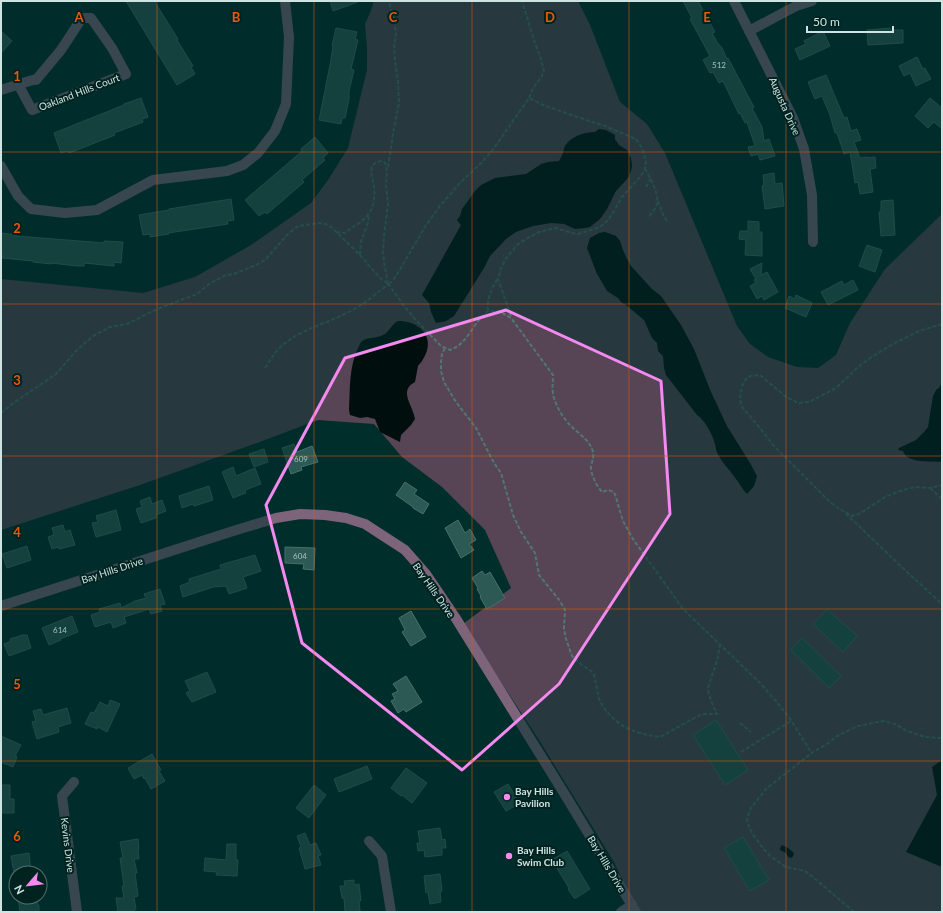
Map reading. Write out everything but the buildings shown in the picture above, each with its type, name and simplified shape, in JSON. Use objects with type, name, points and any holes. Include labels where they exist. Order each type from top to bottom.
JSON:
[{"type":"street","points":[[1,166],[18,196],[31,209],[64,213],[97,210],[154,180],[227,171],[244,165],[258,153],[275,131],[286,104],[289,37],[285,1]]},
{"type":"street","name":"Augusta Drive","points":[[734,1],[793,118],[804,149],[812,195],[813,242]]},
{"type":"street","points":[[749,31],[796,6],[812,1]]},
{"type":"street","name":"Oakland Hills Court","points":[[1,90],[18,84],[36,80],[62,50],[82,18],[91,18],[112,48],[126,74],[32,110],[18,84]]},
{"type":"street","name":"Bay Hills Drive","points":[[1,606],[276,518],[300,514],[325,515],[346,518],[366,524],[405,550],[426,574],[459,624],[634,909]]},
{"type":"street","name":"Kevins Drive","points":[[74,782],[62,796],[77,912]]},
{"type":"street","points":[[369,841],[382,856],[391,912]]},
{"type":"street","points":[[621,912],[634,909]]},
{"type":"path","points":[[388,285],[383,251],[388,203],[386,186],[399,103],[394,43],[396,37],[395,25],[389,1]]},
{"type":"path","points":[[265,368],[283,344],[290,339],[306,330],[356,309],[388,285],[396,276],[436,210],[492,151],[528,98],[544,71],[522,1]]},
{"type":"path","points":[[488,311],[487,303],[492,287],[498,279],[510,253],[518,244],[539,232],[555,228],[578,234],[601,226],[611,216],[622,197],[640,177],[645,168],[646,161],[642,148],[636,139],[605,126],[543,105],[528,98]]},
{"type":"path","points":[[336,232],[345,233],[350,228],[364,220],[368,214],[374,203],[374,186],[371,171],[374,164],[380,161],[386,163],[387,174]]},
{"type":"path","points":[[645,168],[651,178],[664,217],[668,222]]},
{"type":"path","points":[[646,187],[651,178]]},
{"type":"path","points":[[649,217],[658,200]]},
{"type":"path","points":[[360,255],[361,241],[368,223],[368,214]]},
{"type":"path","points":[[1,413],[56,374],[76,351],[93,336],[110,327],[127,324],[155,310],[197,294],[209,284],[226,275],[234,274],[256,265],[265,260],[290,232],[298,226],[326,224],[331,227],[360,255],[380,278],[390,285],[414,318],[436,342],[445,348],[450,350],[457,347],[480,318],[488,311],[499,311],[511,318]]},
{"type":"path","points":[[498,279],[511,318],[553,375],[553,395],[557,405],[570,424],[582,435],[592,449],[592,474],[602,492],[608,490],[614,492],[623,521],[633,539],[683,609],[759,682],[776,701],[791,720],[812,754]]},
{"type":"path","points":[[942,324],[919,331],[893,344],[858,367],[836,388],[809,402],[798,403],[786,397],[760,375],[750,376],[746,379],[742,386],[740,400],[742,407],[784,457],[830,502],[852,516],[859,514],[884,497],[900,491],[915,487],[930,488],[942,485]]},
{"type":"path","points":[[445,348],[442,354],[441,362],[441,371],[444,382],[456,402],[476,428],[494,463],[501,473],[513,515],[521,532],[535,553],[539,575],[565,610],[566,613],[564,624],[566,639],[572,656],[594,674],[599,699],[607,712],[625,727],[647,735],[660,737],[702,714],[717,714],[708,690],[720,645]]},
{"type":"path","points":[[930,488],[942,499]]},
{"type":"path","points":[[844,511],[942,604]]},
{"type":"path","points":[[741,752],[791,720]]},
{"type":"path","points":[[854,912],[805,871],[786,866],[770,856],[754,836],[749,827],[747,819],[751,808],[766,789],[837,736],[858,726],[884,721],[895,724],[908,731],[925,737],[942,737]]},
{"type":"path","points":[[740,723],[751,732]]},
{"type":"highlighted area","points":[[506,310],[661,381],[670,514],[559,684],[462,770],[302,643],[266,505],[345,358]]},
{"type":"shaded area","points":[[374,1],[578,1],[590,25],[620,102],[647,124],[665,153],[737,326],[750,344],[768,357],[797,367],[818,368],[836,355],[850,323],[885,269],[942,214],[942,912],[638,912],[614,862],[539,740],[463,624],[511,588],[485,530],[442,487],[402,457],[374,424],[318,420],[140,485],[1,530],[1,279],[143,293],[195,277],[251,245],[311,203],[328,180],[348,148],[367,70],[365,24]]},
{"type":"shaded area","points":[[599,129],[606,130],[615,135],[615,139],[619,145],[627,150],[631,158],[632,166],[628,178],[616,191],[600,219],[590,227],[585,228],[575,229],[564,224],[551,223],[533,226],[516,232],[506,239],[490,256],[454,316],[446,321],[436,323],[429,303],[422,295],[461,225],[457,220],[462,209],[475,191],[481,185],[495,178],[526,174],[541,164],[559,161],[565,146],[574,137],[595,132]]},
{"type":"shaded area","points":[[605,232],[616,236],[620,241],[631,266],[652,289],[661,296],[681,325],[694,349],[711,392],[727,426],[757,476],[754,486],[747,494],[721,459],[708,428],[666,375],[663,356],[658,351],[657,343],[652,338],[644,320],[618,298],[607,291],[597,274],[587,248],[590,238],[599,233]]},
{"type":"shaded area","points":[[398,321],[404,321],[416,325],[421,329],[428,340],[426,353],[422,362],[418,366],[415,382],[410,386],[407,394],[415,419],[401,435],[400,442],[380,432],[375,419],[367,417],[360,418],[350,415],[349,410],[351,370],[355,355],[361,342],[366,339],[382,336]]},
{"type":"shaded area","points":[[942,381],[942,461],[918,461],[909,458],[903,451],[898,450],[899,448],[916,440],[928,427],[933,396],[936,390],[940,387]]},
{"type":"shaded area","points":[[942,760],[942,867],[906,852],[937,795],[932,767]]},
{"type":"shaded area","points":[[782,845],[793,852],[794,854],[792,858],[788,857],[786,853],[780,850]]},
{"type":"place","name":"Bay Hills Pavilion","points":[[507,797]]},
{"type":"place","name":"Bay Hills Swim Club","points":[[509,856]]}]
